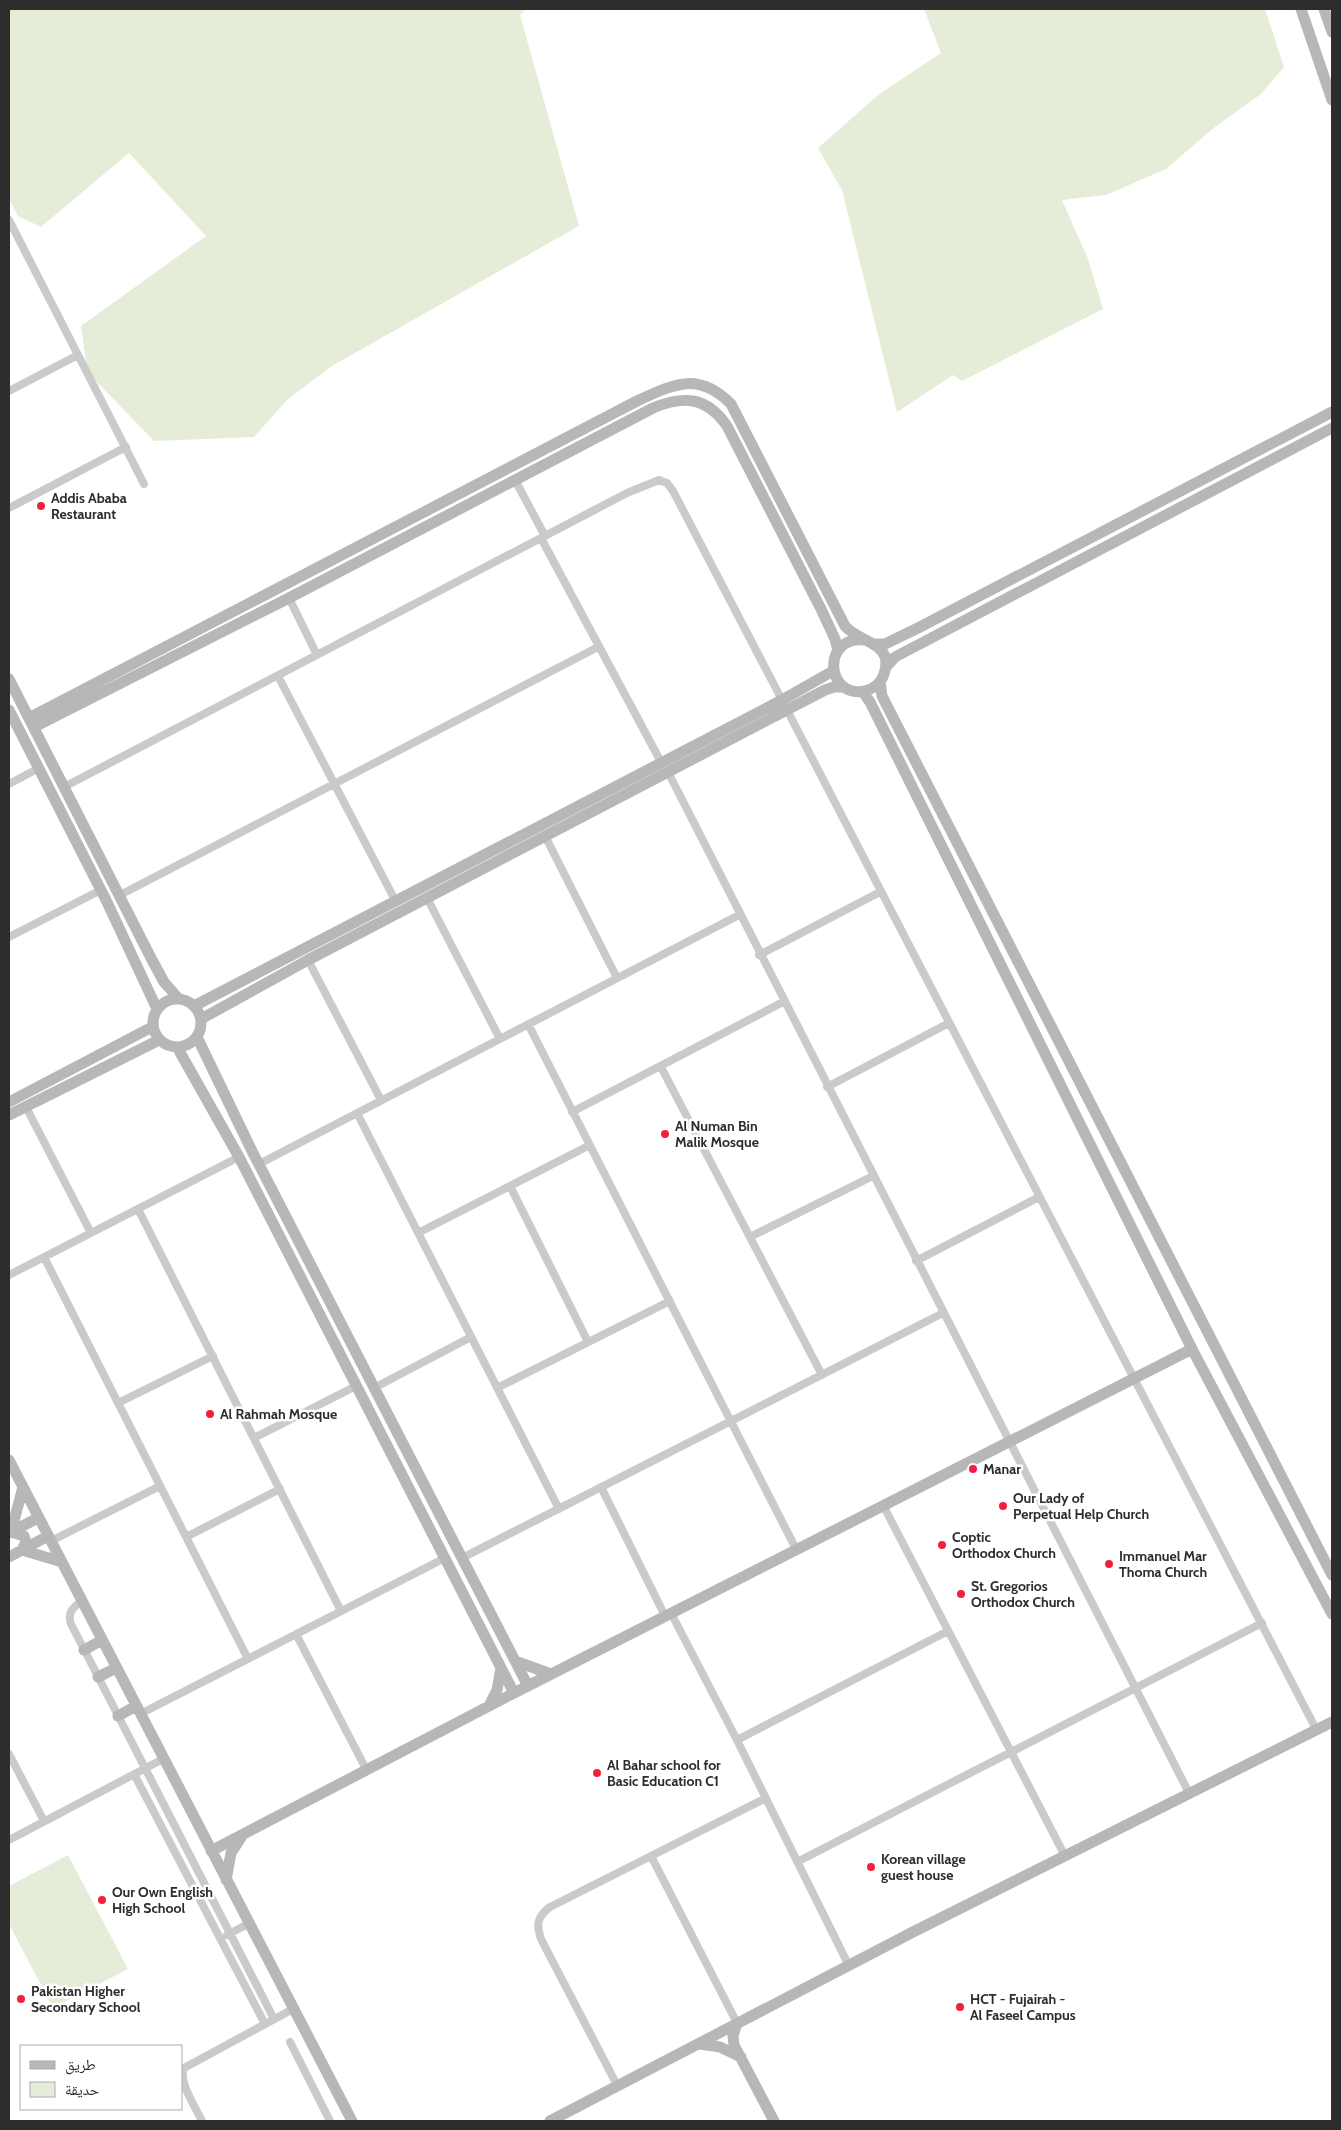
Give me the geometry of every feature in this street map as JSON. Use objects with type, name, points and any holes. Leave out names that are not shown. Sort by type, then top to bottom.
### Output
[{"type":"street","points":[[1301,9],[1332,100]]},
{"type":"street","points":[[1324,9],[1332,32]]},
{"type":"street","points":[[9,220],[144,484]]},
{"type":"street","points":[[9,390],[78,355]]},
{"type":"street","points":[[31,723],[637,400],[678,383],[693,383],[707,386],[731,404],[845,626],[850,632],[869,642],[882,653],[886,667]]},
{"type":"street","points":[[89,692],[288,598],[667,402],[682,400],[696,401],[709,406],[719,414],[727,426],[835,639],[838,651]]},
{"type":"street","points":[[1332,412],[885,644],[852,640],[838,651],[834,658],[833,671],[844,687],[856,692],[863,692],[876,686],[880,682],[886,667],[895,657],[1332,428]]},
{"type":"street","points":[[9,508],[126,447]]},
{"type":"street","points":[[515,480],[598,647],[664,767],[1009,1440],[1133,1687],[1189,1793]]},
{"type":"street","points":[[64,787],[648,484],[659,480],[667,483],[673,490],[785,705],[1132,1378],[1316,1729]]},
{"type":"street","points":[[288,598],[317,655]]},
{"type":"street","points":[[120,895],[598,647]]},
{"type":"street","points":[[785,705],[833,671]]},
{"type":"street","points":[[278,676],[395,900]]},
{"type":"street","points":[[9,679],[164,982],[178,998],[190,1002],[201,1019],[197,1037],[188,1044],[177,1047],[167,1045],[159,1040],[152,1027],[157,1009],[166,1001],[178,998]]},
{"type":"street","points":[[880,682],[882,696],[1332,1576]]},
{"type":"street","points":[[194,1006],[395,900],[785,705],[827,689],[844,687]]},
{"type":"street","points":[[863,692],[870,702],[1192,1348],[1332,1614]]},
{"type":"street","points":[[9,710],[101,890],[157,1009]]},
{"type":"street","points":[[201,1019],[308,960],[545,836],[664,767]]},
{"type":"street","points":[[9,784],[38,768]]},
{"type":"street","points":[[545,836],[617,978]]},
{"type":"street","points":[[9,937],[101,890]]},
{"type":"street","points":[[759,955],[880,892]]},
{"type":"street","points":[[427,898],[500,1039]]},
{"type":"street","points":[[259,1164],[739,915]]},
{"type":"street","points":[[308,960],[381,1100]]},
{"type":"street","points":[[572,1112],[783,1002]]},
{"type":"street","points":[[827,1087],[948,1023]]},
{"type":"street","points":[[528,1024],[796,1549]]},
{"type":"street","points":[[9,1102],[152,1027]]},
{"type":"street","points":[[197,1037],[215,1078],[528,1686]]},
{"type":"street","points":[[9,1116],[159,1040]]},
{"type":"street","points":[[177,1047],[239,1157],[514,1693]]},
{"type":"street","points":[[661,1067],[822,1375]]},
{"type":"street","points":[[26,1106],[91,1233]]},
{"type":"street","points":[[357,1113],[559,1509]]},
{"type":"street","points":[[1088,1140],[1099,1152],[1118,1188],[1127,1187],[1130,1178]]},
{"type":"street","points":[[418,1233],[590,1146]]},
{"type":"street","points":[[9,1275],[239,1157]]},
{"type":"street","points":[[750,1238],[873,1176]]},
{"type":"street","points":[[510,1186],[588,1342]]},
{"type":"street","points":[[916,1261],[1039,1197]]},
{"type":"street","points":[[138,1209],[342,1611]]},
{"type":"street","points":[[1132,1227],[1137,1221],[1144,1223],[1157,1249],[1174,1266]]},
{"type":"street","points":[[44,1257],[248,1659]]},
{"type":"street","points":[[497,1388],[670,1301]]},
{"type":"street","points":[[462,1558],[943,1313]]},
{"type":"street","points":[[374,1388],[471,1337]]},
{"type":"street","points":[[211,1851],[882,1504],[1192,1348]]},
{"type":"street","points":[[118,1404],[213,1356]]},
{"type":"street","points":[[254,1438],[356,1386]]},
{"type":"street","points":[[9,1460],[248,1924],[352,2121]]},
{"type":"street","points":[[9,1557],[160,1486]]},
{"type":"street","points":[[10,1533],[23,1487]]},
{"type":"street","points":[[601,1487],[668,1615],[737,1740],[849,1966]]},
{"type":"street","points":[[186,1537],[280,1489]]},
{"type":"street","points":[[882,1504],[1065,1856]]},
{"type":"street","points":[[10,1533],[38,1518]]},
{"type":"street","points":[[10,1533],[24,1536],[26,1542],[22,1550]]},
{"type":"street","points":[[22,1550],[62,1562]]},
{"type":"street","points":[[118,1716],[138,1710],[248,1659],[445,1558]]},
{"type":"street","points":[[82,1601],[71,1610],[69,1620],[274,2019]]},
{"type":"street","points":[[797,1862],[1133,1687],[1262,1623]]},
{"type":"street","points":[[737,1740],[948,1631]]},
{"type":"street","points":[[296,1634],[367,1771]]},
{"type":"street","points":[[84,1650],[102,1640]]},
{"type":"street","points":[[515,1661],[551,1674]]},
{"type":"street","points":[[98,1677],[116,1668]]},
{"type":"street","points":[[489,1706],[497,1690],[501,1668]]},
{"type":"street","points":[[550,2121],[849,1966],[1331,1721]]},
{"type":"street","points":[[9,1754],[44,1821]]},
{"type":"street","points":[[9,1840],[163,1759]]},
{"type":"street","points":[[134,1774],[265,2024]]},
{"type":"street","points":[[618,2087],[541,1939],[538,1924],[541,1914],[550,1907],[766,1798]]},
{"type":"street","points":[[196,1823],[206,1835],[220,1839],[243,1834]]},
{"type":"street","points":[[226,1880],[231,1853],[243,1834]]},
{"type":"street","points":[[651,1856],[737,2025],[733,2040],[774,2121]]},
{"type":"street","points":[[221,1938],[248,1924]]},
{"type":"street","points":[[202,2121],[183,2082],[182,2074],[184,2068],[293,2010]]},
{"type":"street","points":[[290,2042],[330,2121]]},
{"type":"street","points":[[699,2044],[720,2047],[741,2057]]},
{"type":"green space","points":[[9,9],[526,9],[520,15],[579,226],[332,366],[288,399],[254,437],[154,441],[88,375],[81,326],[206,236],[129,153],[41,227],[18,216],[9,199]]},
{"type":"green space","points":[[924,9],[1265,9],[1284,67],[1261,94],[1215,127],[1166,169],[1106,195],[1062,200],[1088,259],[1103,309],[962,381],[953,375],[897,412],[842,190],[818,148],[878,95],[941,53]]},
{"type":"green space","points":[[68,1855],[128,1969],[53,2008],[9,1924],[9,1886]]},
{"type":"place","name":"Addis Ababa Restaurant","points":[[41,506]]},
{"type":"place","name":"Al Numan Bin Malik Mosque","points":[[665,1134]]},
{"type":"place","name":"Al Rahmah Mosque","points":[[210,1414]]},
{"type":"place","name":"Manar","points":[[973,1469]]},
{"type":"place","name":"Our Lady of Perpetual Help Church","points":[[1003,1506]]},
{"type":"place","name":"Coptic Orthodox Church","points":[[942,1545]]},
{"type":"place","name":"Immanuel Mar Thoma Church","points":[[1109,1564]]},
{"type":"place","name":"St. Gregorios Orthodox Church","points":[[961,1594]]},
{"type":"place","name":"Al Bahar school for Basic Education C1","points":[[597,1773]]},
{"type":"place","name":"Korean village guest house","points":[[871,1867]]},
{"type":"place","name":"Our Own English High School","points":[[102,1900]]},
{"type":"place","name":"Pakistan Higher Secondary School","points":[[21,1999]]},
{"type":"place","name":"HCT - Fujairah - Al Faseel Campus","points":[[960,2007]]}]
